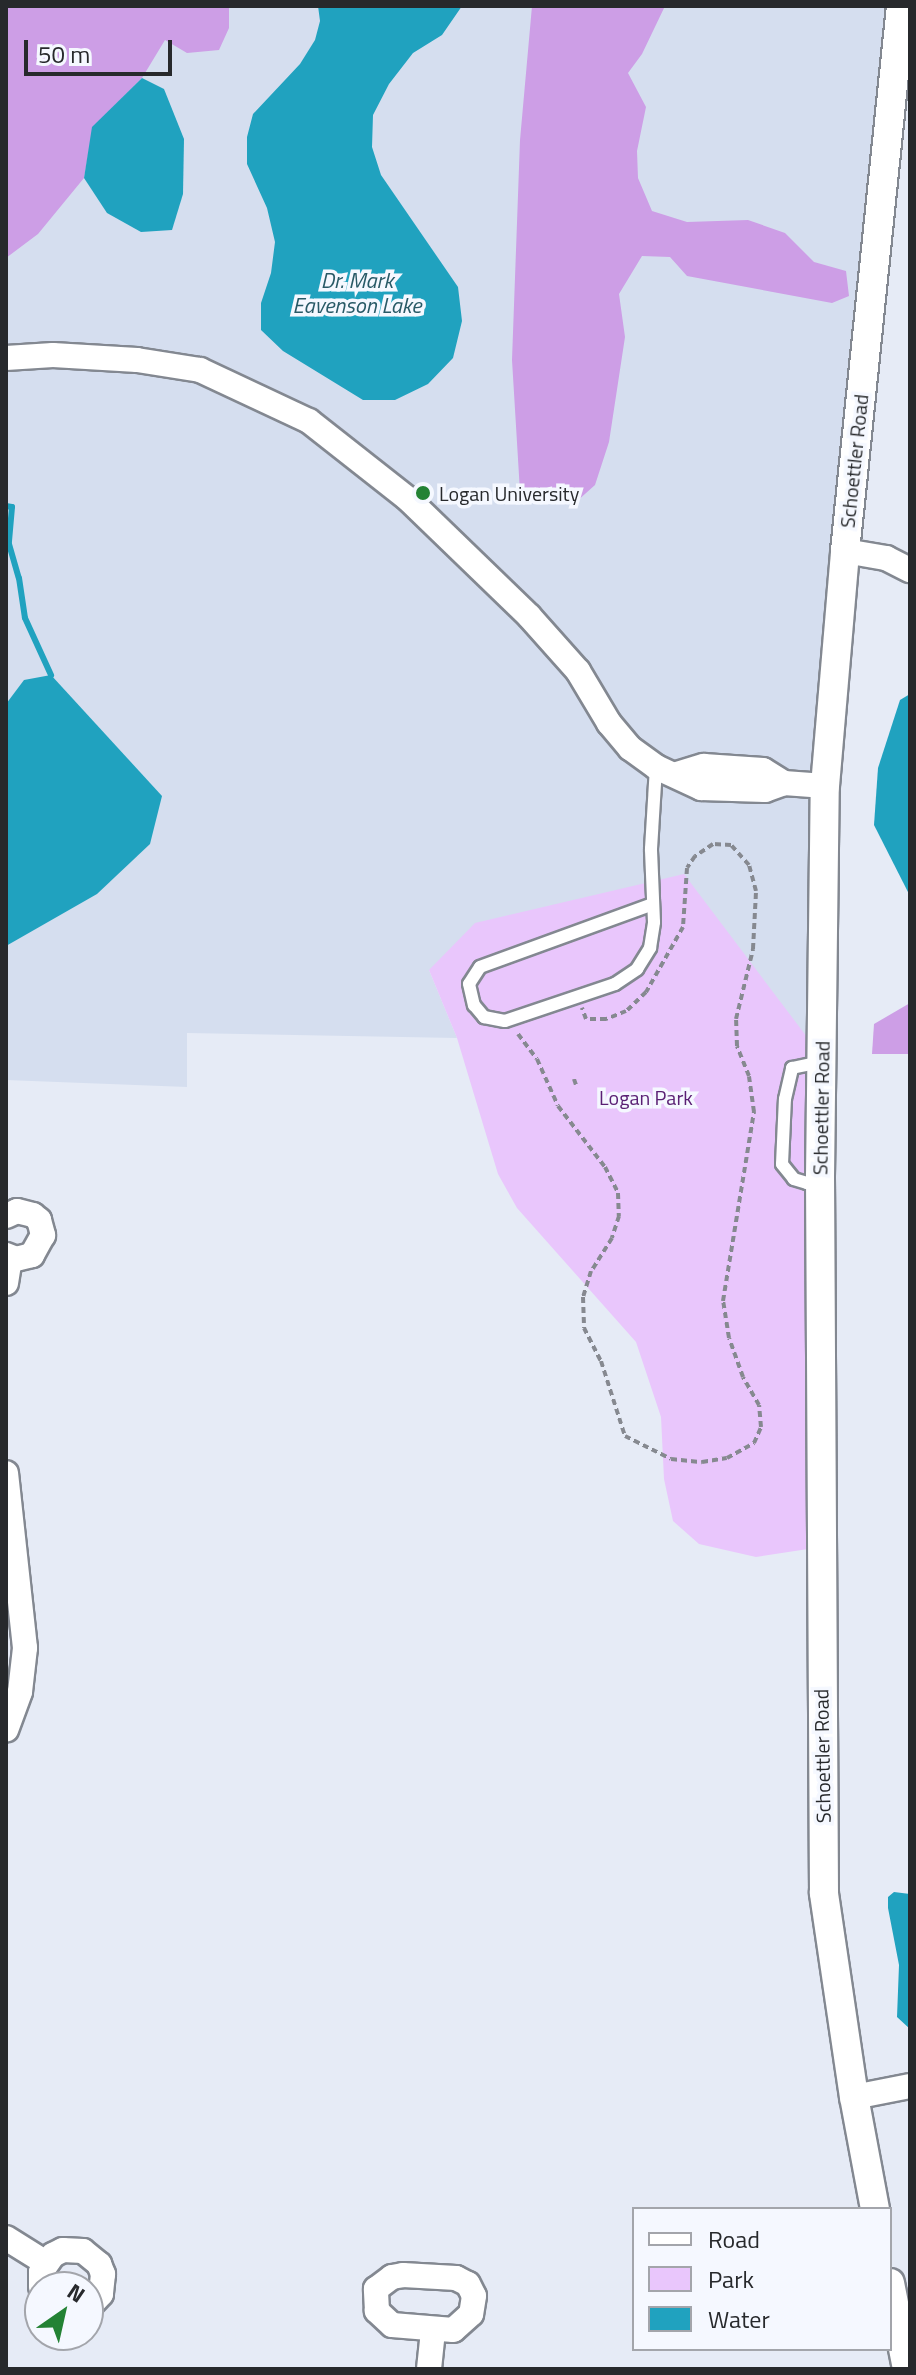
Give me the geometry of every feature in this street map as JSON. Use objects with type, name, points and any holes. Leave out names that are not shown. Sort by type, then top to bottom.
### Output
[{"type":"street","name":"Schoettler Road","points":[[875,2207],[854,2097],[824,1893],[821,1062],[825,786],[845,551],[903,24]]},
{"type":"street","points":[[6,358],[53,355],[137,360],[200,370],[309,421],[408,499],[529,616],[578,671],[609,723],[630,748],[667,770],[704,766],[763,770],[784,783],[825,786]]},
{"type":"street","points":[[845,551],[886,558],[910,570]]},
{"type":"street","points":[[6,1216],[17,1211],[33,1215],[39,1220],[43,1235],[32,1255],[8,1257],[6,1283]]},
{"type":"street","points":[[6,1473],[25,1648],[20,1692],[6,1730]]},
{"type":"street","points":[[854,2097],[910,2086]]},
{"type":"street","points":[[6,2238],[46,2263]]},
{"type":"street","points":[[44,2271],[46,2263],[63,2250],[83,2251],[92,2256],[101,2271]]},
{"type":"street","points":[[892,2293],[907,2369]]},
{"type":"street","points":[[429,2369],[433,2331]]},
{"type":"lane","points":[[653,904],[480,967],[471,976],[469,995],[484,1017],[494,1022],[615,984],[637,969],[650,948],[654,922],[653,904],[667,770]]},
{"type":"lane","points":[[820,1176],[807,1183],[794,1179],[782,1164],[785,1099],[792,1068],[821,1062]]},
{"type":"path","points":[[494,1022],[523,1037],[558,1106],[605,1167],[618,1193],[619,1216],[612,1238],[591,1271],[583,1297],[584,1328],[601,1361],[625,1436],[671,1459],[702,1462],[727,1458],[754,1443],[761,1427],[759,1405],[743,1377],[729,1338],[723,1301],[754,1112],[749,1076],[737,1046],[736,1019],[753,949],[756,891],[749,865],[731,845],[713,844],[695,856],[687,868],[683,927],[646,992],[626,1011],[606,1019],[586,1019],[578,997]]},
{"type":"shaded area","name":"Logan University","points":[[6,6],[890,6],[815,735],[813,1045],[429,970],[457,1038],[187,1033],[187,1087],[6,1080]]},
{"type":"shaded area","points":[[6,6],[229,6],[229,28],[219,50],[187,53],[165,40],[142,78],[93,127],[84,178],[38,234],[6,258]]},
{"type":"shaded area","points":[[532,6],[665,6],[642,54],[628,73],[646,107],[637,151],[638,178],[652,211],[687,222],[748,220],[785,233],[814,262],[846,271],[849,296],[832,303],[687,276],[670,257],[642,256],[619,294],[625,337],[609,442],[595,485],[576,502],[548,504],[520,492],[512,360],[520,140]]},
{"type":"shaded area","points":[[910,1003],[910,1054],[872,1054],[874,1024]]},
{"type":"green space","name":"Logan Park","points":[[684,874],[813,1045],[808,1549],[756,1557],[699,1544],[673,1521],[664,1479],[661,1417],[636,1342],[517,1208],[498,1174],[457,1038],[429,970],[475,923]]},
{"type":"water","name":"Dr. Mark Eavenson Lake","points":[[318,6],[462,6],[442,35],[413,53],[389,84],[373,115],[372,147],[381,175],[458,287],[462,321],[453,358],[428,384],[395,400],[363,400],[283,351],[261,330],[261,303],[271,273],[275,242],[267,208],[247,164],[247,137],[253,114],[300,64],[315,40],[320,21]]},
{"type":"water","points":[[142,78],[164,89],[184,139],[183,194],[172,230],[141,232],[107,213],[84,178],[92,127]]},
{"type":"water","points":[[51,675],[162,796],[150,844],[97,894],[6,946],[6,704],[24,680]]},
{"type":"water","points":[[910,694],[910,896],[874,825],[878,768],[900,700]]},
{"type":"water","points":[[894,1892],[910,1894],[910,2029],[897,2017],[899,1965],[888,1908],[888,1897]]},
{"type":"waterway","points":[[6,506],[12,507],[9,544],[19,578],[25,618],[51,675]]},
{"type":"place","name":"Logan University","points":[[423,493]]}]
